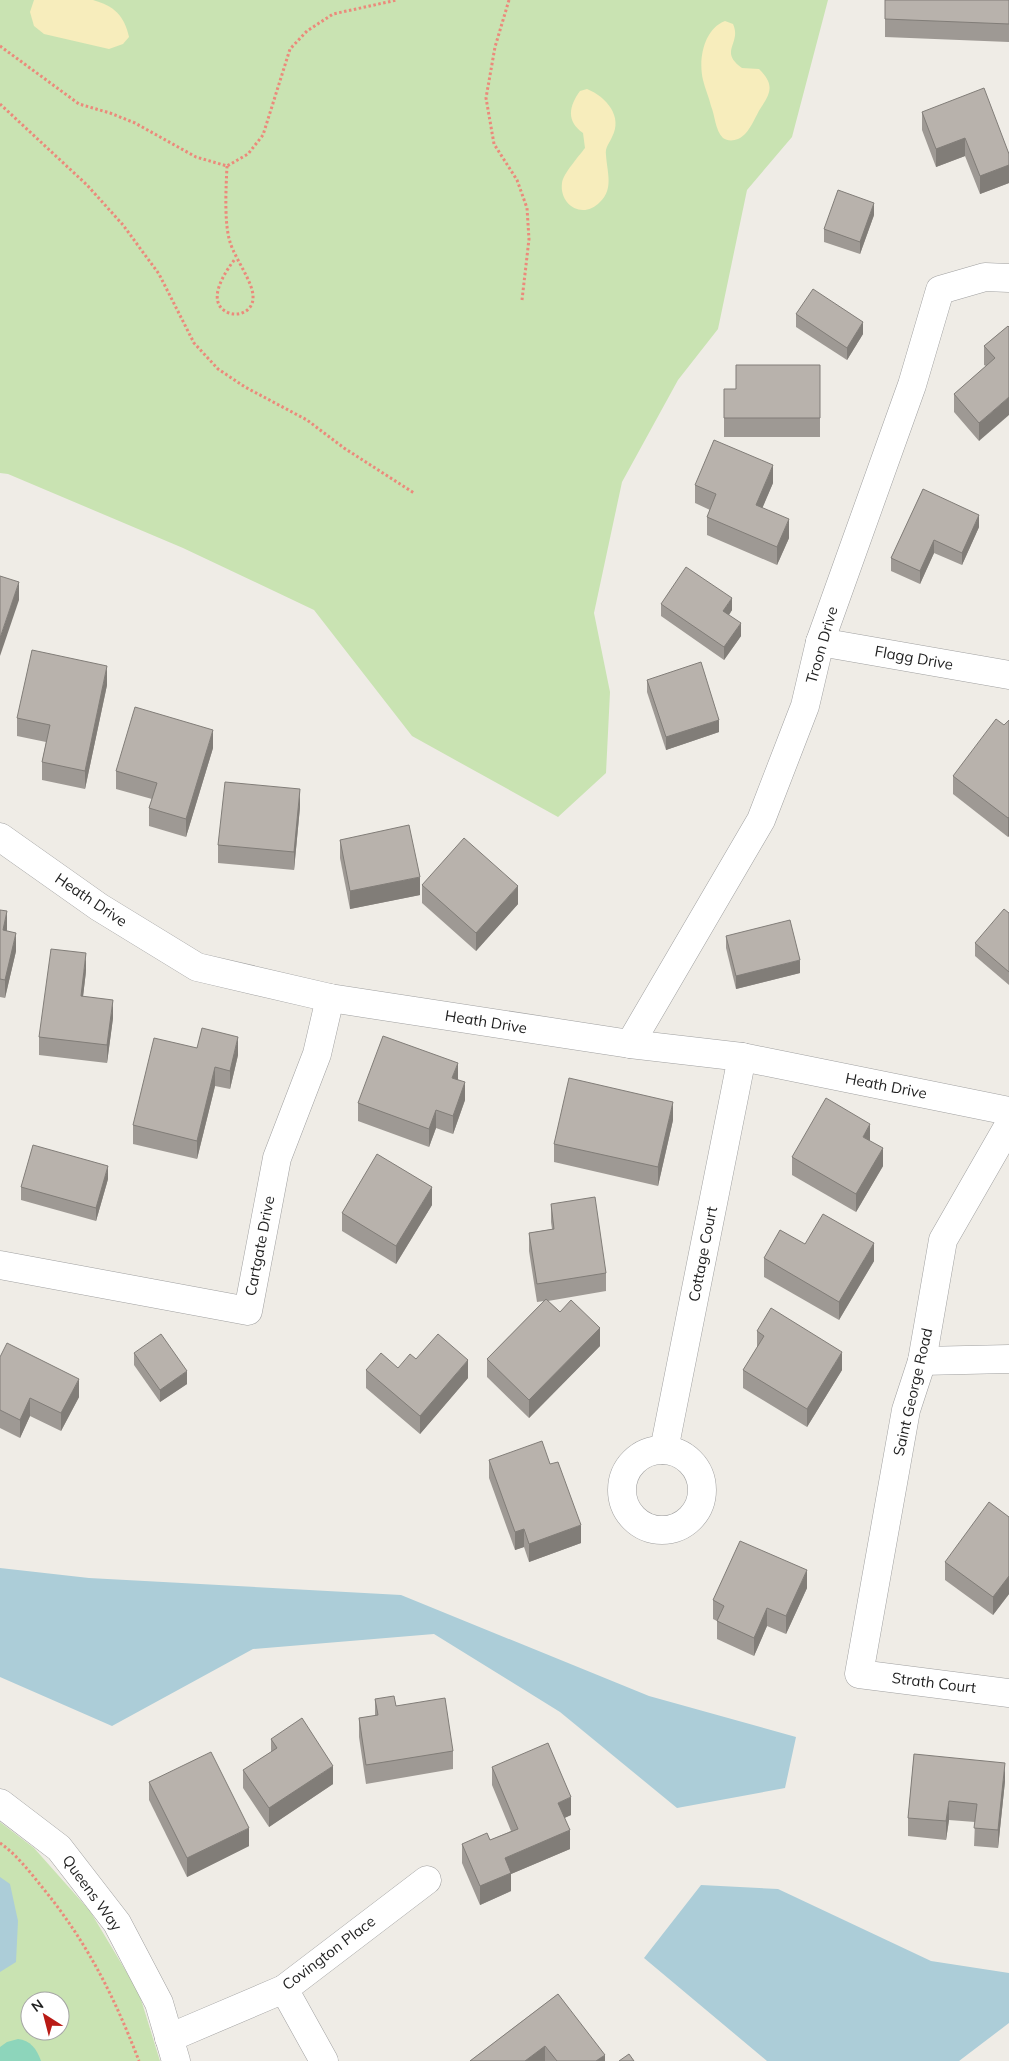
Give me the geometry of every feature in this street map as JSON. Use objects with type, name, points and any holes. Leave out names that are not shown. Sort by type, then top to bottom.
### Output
[{"type":"street","name":"Troon Drive","points":[[630,1044],[761,820],[805,706],[820,642],[912,385],[940,290],[985,277],[1009,278]]},
{"type":"street","name":"Flagg Drive","points":[[820,642],[1009,675]]},
{"type":"street","name":"Heath Drive","points":[[0,837],[99,907],[197,966],[330,998],[630,1044],[742,1057],[1009,1111]]},
{"type":"street","name":"Cartgate Drive","points":[[0,1265],[248,1311],[277,1158],[317,1054],[330,998]]},
{"type":"street","name":"Cottage Court","points":[[664,1450],[742,1057]]},
{"type":"street","name":"Saint George Road","points":[[859,1674],[906,1410],[922,1361],[942,1240],[1009,1125]]},
{"type":"street","points":[[922,1361],[1009,1359]]},
{"type":"street","name":"Strath Court","points":[[859,1674],[1009,1693]]},
{"type":"street","name":"Queens Way","points":[[0,1802],[59,1848],[116,1923],[159,2003],[172,2050]]},
{"type":"street","name":"Covington Place","points":[[172,2050],[284,1989],[427,1880]]},
{"type":"street","points":[[284,1989],[324,2061]]},
{"type":"path","points":[[0,46],[79,104],[126,120],[196,157],[227,166],[248,154],[263,135],[290,49],[307,31],[333,14],[397,0]]},
{"type":"path","points":[[509,0],[495,47],[486,98],[494,144],[517,180],[527,208],[529,239],[522,300]]},
{"type":"path","points":[[0,104],[87,185],[123,225],[159,274],[194,343],[218,369],[246,387],[307,420],[344,448],[414,493]]},
{"type":"path","points":[[227,166],[229,240],[236,259],[250,282],[254,296],[252,306],[243,314],[233,315],[223,311],[218,303],[217,292],[224,273],[236,259]]},
{"type":"path","points":[[0,1843],[15,1854],[66,1916],[100,1970],[139,2061]]},
{"type":"green space","points":[[0,0],[828,0],[792,137],[747,190],[718,329],[678,380],[622,482],[594,613],[610,692],[606,773],[558,817],[412,736],[314,610],[183,548],[8,474],[0,473]]},
{"type":"green space","points":[[0,1822],[34,1848],[90,1911],[139,1993],[160,2061],[0,2061]]},
{"type":"green space","points":[[18,2039],[26,2041],[32,2046],[41,2061],[0,2061],[0,2047],[7,2042]]},
{"type":"sand","points":[[34,0],[93,0],[100,2],[117,12],[127,29],[129,37],[123,44],[109,49],[44,34],[34,26],[30,12]]},
{"type":"sand","points":[[725,21],[733,24],[735,31],[731,52],[735,62],[742,68],[759,69],[770,86],[768,95],[749,129],[742,137],[732,140],[726,140],[718,131],[704,83],[701,63],[707,38],[718,25]]},
{"type":"sand","points":[[587,89],[607,102],[616,122],[615,130],[606,150],[609,180],[607,192],[600,202],[593,207],[580,210],[574,208],[564,198],[562,183],[568,170],[585,148],[583,133],[574,123],[571,113],[573,102],[580,91]]},
{"type":"water","points":[[0,1568],[89,1578],[401,1595],[649,1696],[796,1737],[785,1788],[677,1808],[560,1712],[434,1634],[253,1649],[112,1726],[0,1677]]},
{"type":"water","points":[[0,1877],[10,1884],[18,1921],[16,1962],[0,1972]]},
{"type":"water","points":[[701,1885],[778,1889],[931,1961],[1009,1973],[1009,2023],[959,2061],[767,2061],[644,1958]]},
{"type":"building","points":[[885,0],[1009,0],[1009,24],[885,19]]},
{"type":"building","points":[[984,88],[1009,154],[1009,165],[980,176],[965,138],[936,149],[922,112]]},
{"type":"building","points":[[838,190],[874,203],[860,242],[824,229]]},
{"type":"building","points":[[813,289],[863,322],[847,348],[796,314]]},
{"type":"building","points":[[1008,326],[1009,397],[979,423],[954,394],[995,358],[984,346]]},
{"type":"building","points":[[736,365],[820,365],[820,418],[724,418],[724,389],[736,389]]},
{"type":"building","points":[[714,440],[773,465],[756,505],[789,519],[777,547],[707,517],[716,494],[695,485]]},
{"type":"building","points":[[923,489],[979,515],[962,553],[934,540],[920,571],[891,558]]},
{"type":"building","points":[[686,567],[732,598],[723,611],[741,623],[724,647],[661,604]]},
{"type":"building","points":[[0,576],[19,582],[0,638]]},
{"type":"building","points":[[32,650],[107,666],[85,771],[42,762],[50,725],[17,718]]},
{"type":"building","points":[[701,662],[719,720],[666,737],[647,680]]},
{"type":"building","points":[[135,707],[213,730],[186,819],[149,808],[157,783],[116,771]]},
{"type":"building","points":[[996,719],[1004,725],[1009,720],[1008,818],[953,776]]},
{"type":"building","points":[[225,782],[300,789],[294,852],[218,845]]},
{"type":"building","points":[[409,825],[420,877],[350,891],[340,840]]},
{"type":"building","points":[[464,838],[518,886],[476,933],[422,885]]},
{"type":"building","points":[[1004,909],[1009,913],[1009,972],[975,943]]},
{"type":"building","points":[[0,910],[7,911],[3,930],[16,933],[5,980],[0,979]]},
{"type":"building","points":[[790,920],[800,960],[736,976],[726,936]]},
{"type":"building","points":[[51,949],[86,953],[81,996],[113,1000],[107,1045],[39,1037]]},
{"type":"building","points":[[202,1028],[238,1037],[230,1071],[215,1067],[197,1141],[133,1125],[154,1038],[197,1048]]},
{"type":"building","points":[[383,1036],[458,1063],[452,1078],[465,1082],[453,1116],[436,1110],[429,1129],[358,1103]]},
{"type":"building","points":[[569,1078],[673,1102],[658,1167],[554,1144]]},
{"type":"building","points":[[826,1098],[870,1124],[863,1137],[883,1148],[856,1194],[792,1157]]},
{"type":"building","points":[[33,1145],[108,1166],[96,1208],[21,1187]]},
{"type":"building","points":[[377,1154],[432,1187],[396,1246],[342,1213]]},
{"type":"building","points":[[595,1197],[606,1273],[537,1284],[529,1233],[554,1229],[551,1204]]},
{"type":"building","points":[[823,1214],[874,1243],[839,1302],[764,1258],[780,1230],[805,1244]]},
{"type":"building","points":[[546,1299],[560,1312],[571,1300],[600,1328],[529,1400],[487,1359]]},
{"type":"building","points":[[771,1308],[842,1352],[807,1409],[743,1370],[764,1336],[757,1331]]},
{"type":"building","points":[[161,1334],[187,1371],[160,1390],[134,1353]]},
{"type":"building","points":[[438,1334],[468,1360],[420,1416],[366,1370],[381,1353],[398,1368],[410,1354],[416,1359]]},
{"type":"building","points":[[7,1343],[79,1379],[61,1413],[30,1398],[20,1420],[0,1410],[0,1357]]},
{"type":"building","points":[[542,1441],[550,1464],[558,1462],[581,1525],[529,1544],[524,1529],[515,1532],[489,1460]]},
{"type":"building","points":[[989,1502],[1009,1517],[1009,1576],[993,1597],[945,1562]]},
{"type":"building","points":[[740,1541],[807,1570],[786,1616],[767,1608],[754,1638],[717,1621],[724,1606],[713,1600]]},
{"type":"building","points":[[394,1696],[396,1706],[445,1698],[453,1751],[366,1765],[359,1718],[378,1715],[375,1699]]},
{"type":"building","points":[[302,1718],[333,1766],[269,1808],[243,1770],[277,1748],[271,1739]]},
{"type":"building","points":[[548,1743],[571,1797],[558,1803],[570,1830],[505,1858],[511,1873],[480,1886],[462,1844],[487,1833],[490,1840],[518,1829],[492,1767]]},
{"type":"building","points":[[211,1752],[249,1828],[187,1858],[149,1782]]},
{"type":"building","points":[[914,1754],[1005,1763],[998,1830],[974,1828],[977,1804],[949,1801],[946,1821],[908,1818]]},
{"type":"building","points":[[558,1994],[605,2055],[596,2061],[557,2061],[545,2046],[525,2061],[470,2061]]},
{"type":"building","points":[[629,2054],[634,2061],[619,2061]]}]
